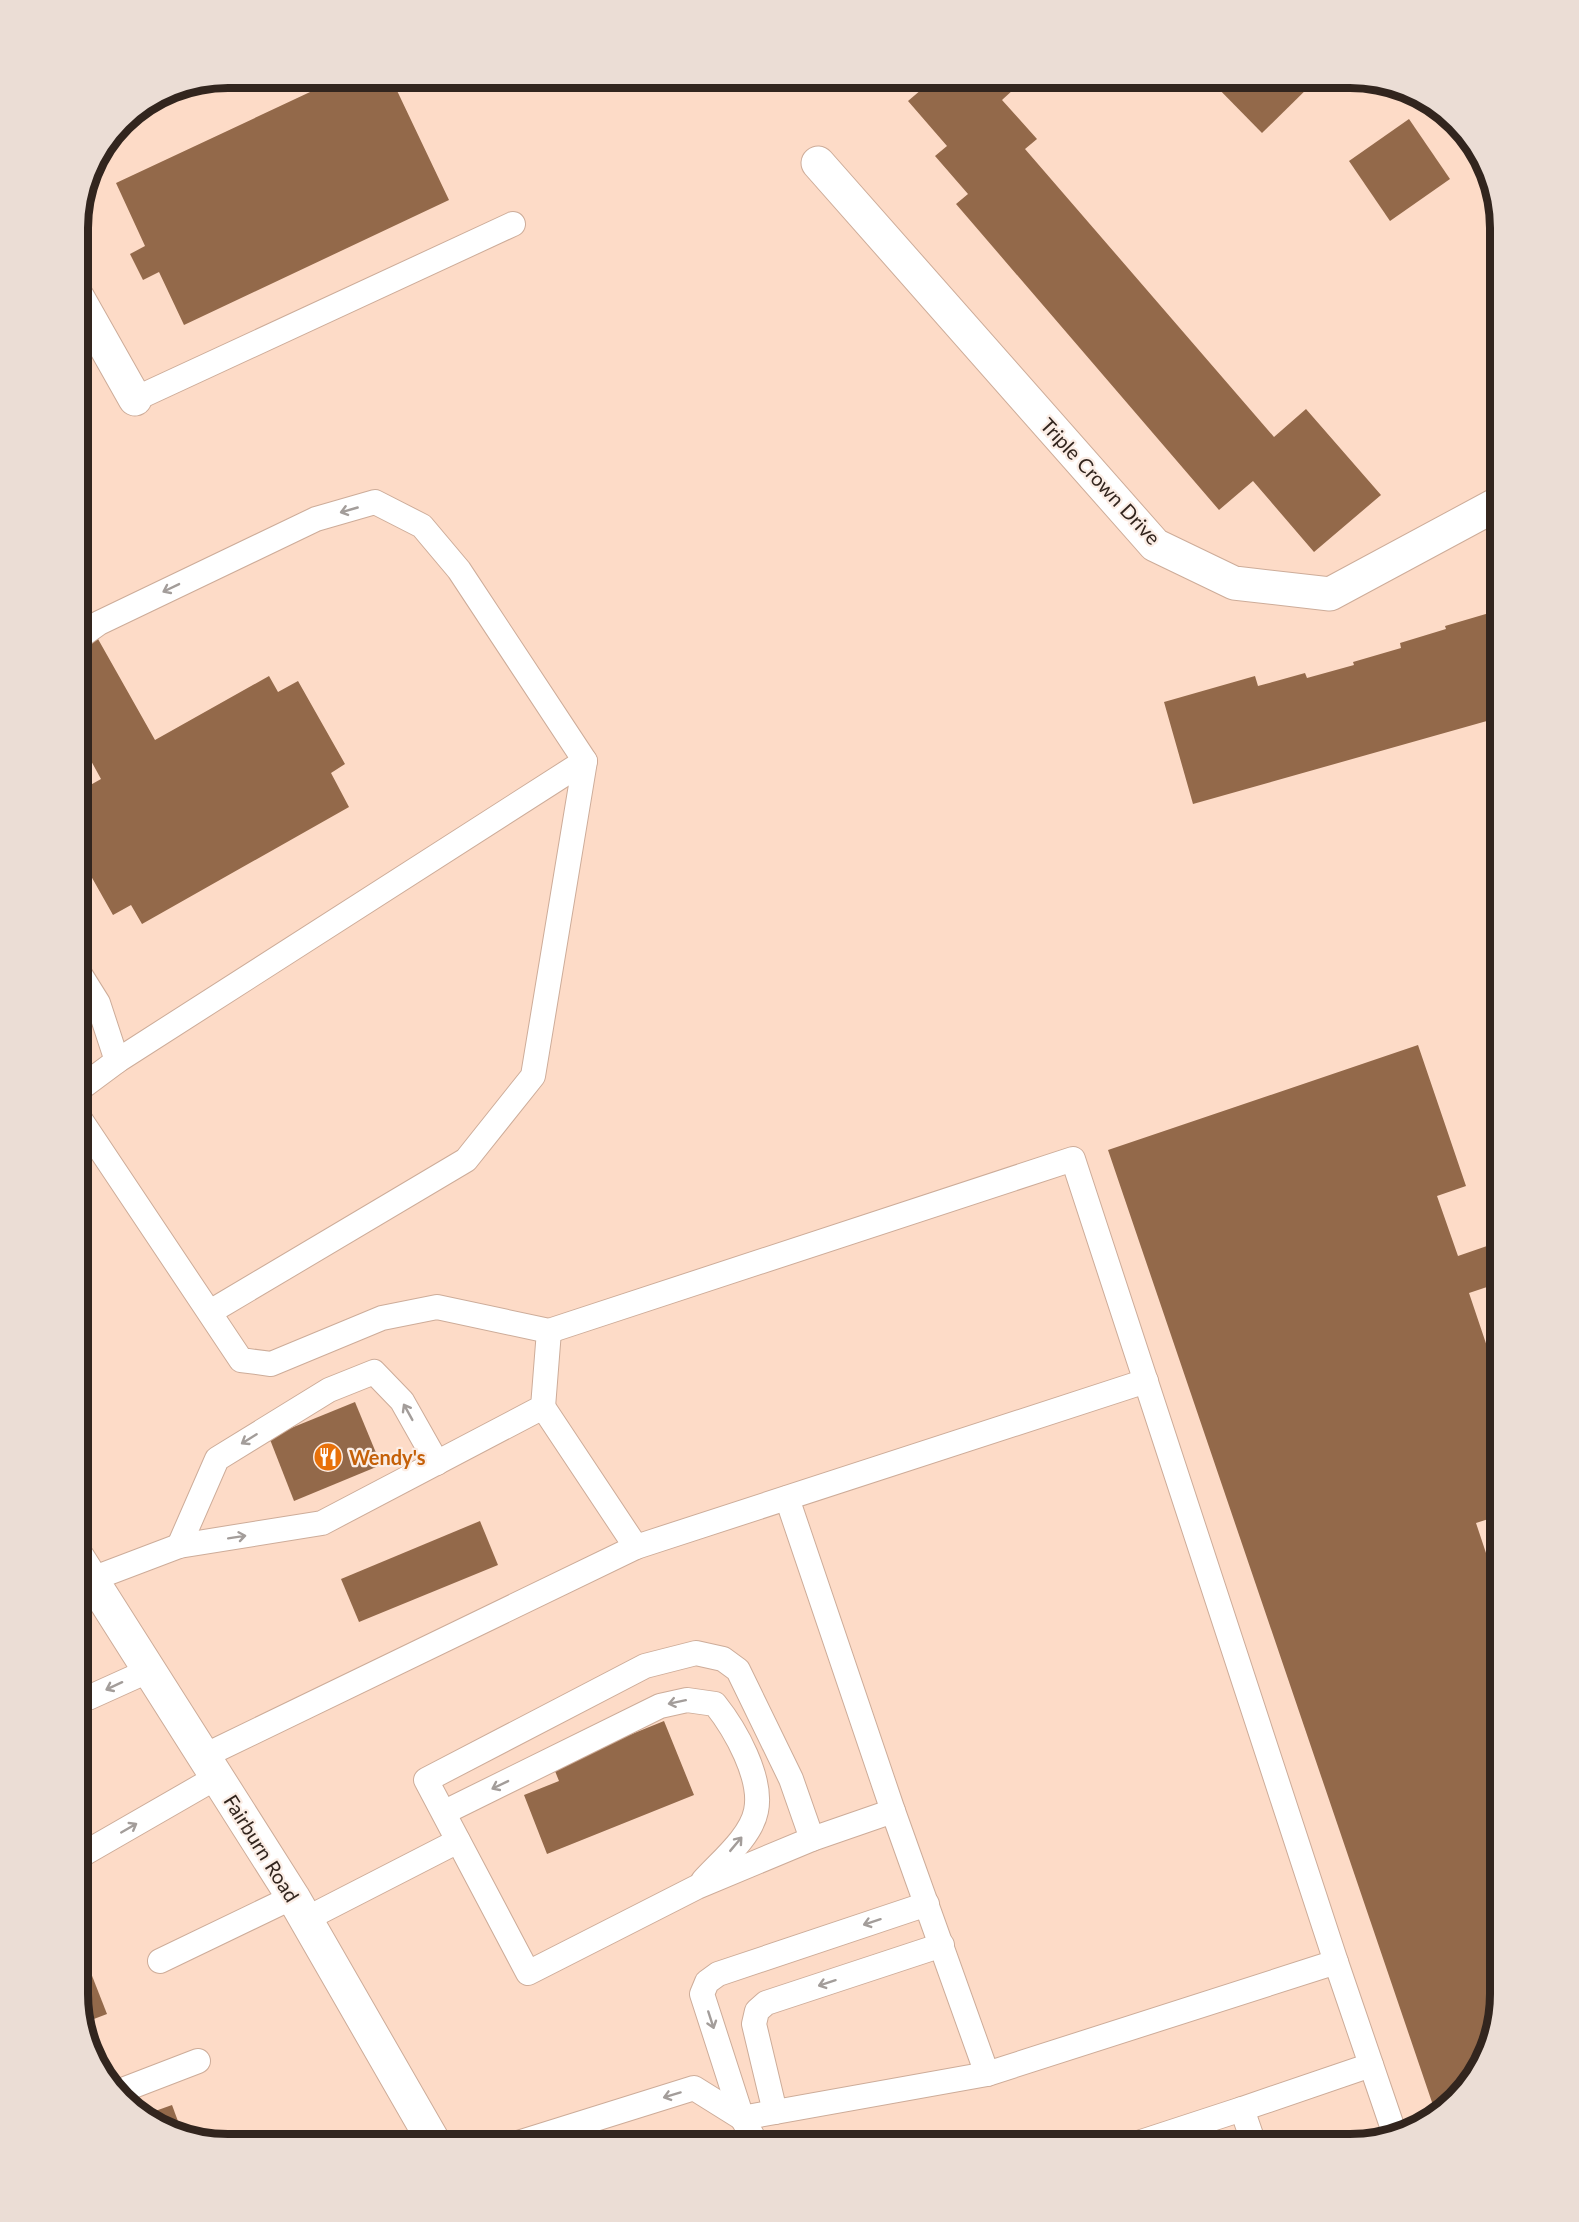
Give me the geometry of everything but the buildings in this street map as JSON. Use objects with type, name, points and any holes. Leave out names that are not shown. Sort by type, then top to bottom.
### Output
[{"type":"street","name":"Triple Crown Drive","points":[[818,163],[1155,545],[1234,583],[1330,594],[1490,508]]},
{"type":"street","points":[[89,317],[135,399]]},
{"type":"street","name":"Fairburn Road","points":[[89,1583],[150,1670],[299,1908],[429,2133]]},
{"type":"lane","points":[[135,399],[513,224]]},
{"type":"lane","points":[[89,630],[99,622],[316,519],[375,502],[422,526],[459,570],[585,761],[533,1076],[466,1160],[210,1312]]},
{"type":"lane","points":[[89,1082],[117,1061],[585,761]]},
{"type":"lane","points":[[89,989],[98,1003],[117,1061]]},
{"type":"lane","points":[[89,1132],[241,1360],[271,1364],[382,1318],[438,1307],[549,1331],[1073,1159],[1392,2127]]},
{"type":"lane","points":[[549,1331],[543,1407],[636,1547]]},
{"type":"lane","points":[[179,1546],[217,1459],[328,1390],[374,1372],[402,1401],[437,1463]]},
{"type":"lane","points":[[89,1850],[211,1767],[636,1547],[1146,1381]]},
{"type":"lane","points":[[89,1572],[179,1546],[322,1523],[543,1407]]},
{"type":"lane","points":[[787,1498],[893,1811],[987,2074]]},
{"type":"lane","points":[[812,1839],[791,1779],[738,1670],[723,1659],[696,1653],[645,1666],[426,1780],[445,1812],[528,1973],[697,1887],[812,1839],[893,1811]]},
{"type":"lane","points":[[89,1698],[150,1670]]},
{"type":"lane","points":[[445,1812],[660,1706],[687,1700],[715,1704],[733,1726],[744,1754],[754,1781],[756,1811],[738,1842],[697,1887]]},
{"type":"lane","points":[[160,1961],[299,1908],[458,1841]]},
{"type":"lane","points":[[751,2133],[742,2118],[702,1994],[707,1982],[718,1974],[927,1904]]},
{"type":"lane","points":[[775,2112],[754,2024],[757,2011],[766,2003],[942,1945]]},
{"type":"lane","points":[[549,2133],[694,2088],[742,2118],[987,2074],[1336,1962]]},
{"type":"lane","points":[[126,2088],[198,2061]]},
{"type":"lane","points":[[1166,2134],[1371,2065]]},
{"type":"lane","points":[[1242,2109],[1251,2134]]},
{"type":"lane","points":[[739,2133],[742,2118]]},
{"type":"place","name":"Wendy's","points":[[328,1457]]}]
